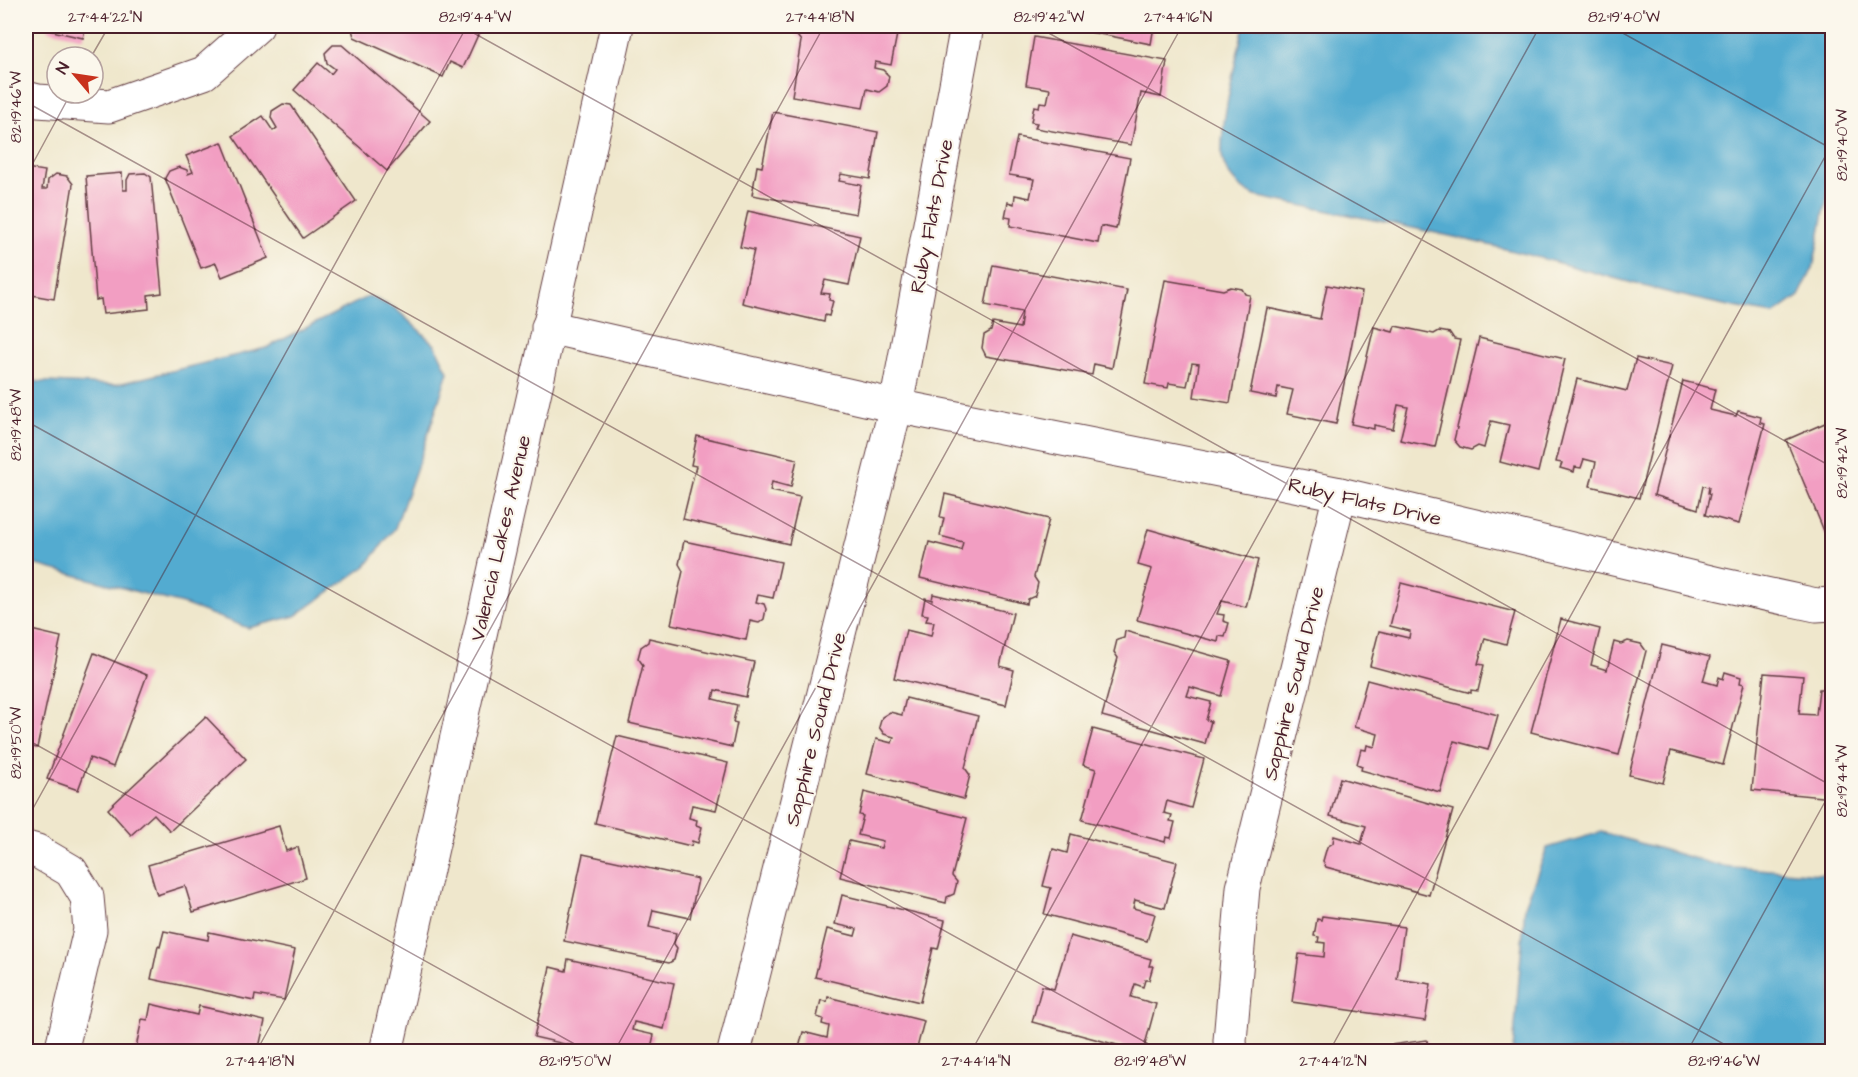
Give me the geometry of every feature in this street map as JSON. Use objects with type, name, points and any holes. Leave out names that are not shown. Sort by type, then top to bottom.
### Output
[{"type":"street","points":[[26,98],[38,101],[109,106],[204,73],[256,26]]},
{"type":"street","name":"Valencia Lakes Avenue","points":[[386,1052],[617,26]]},
{"type":"street","name":"Ruby Flats Drive","points":[[896,406],[967,26]]},
{"type":"street","name":"Ruby Flats Drive","points":[[548,327],[896,406],[1340,494],[1816,605],[1833,604]]},
{"type":"street","name":"Sapphire Sound Drive","points":[[734,1052],[896,406]]},
{"type":"street","name":"Sapphire Sound Drive","points":[[1231,1052],[1230,1041],[1243,888],[1340,494]]},
{"type":"street","points":[[26,849],[37,851],[71,871],[87,897],[90,930],[61,1052]]},
{"type":"water","points":[[1244,26],[1832,26],[1832,173],[1813,268],[1799,296],[1774,314],[1708,302],[1449,236],[1255,196],[1232,179],[1226,170],[1222,153],[1228,96]]},
{"type":"water","points":[[369,296],[396,309],[435,345],[448,372],[395,528],[366,566],[295,616],[248,628],[186,605],[26,562],[26,381],[114,385],[266,348]]},
{"type":"water","points":[[1601,832],[1721,866],[1832,875],[1832,1051],[1513,1051],[1525,906],[1547,848]]},
{"type":"building","points":[[49,26],[86,26],[83,38],[48,30]]},
{"type":"building","points":[[353,26],[482,26],[463,68],[450,62],[443,77],[354,37]]},
{"type":"building","points":[[797,26],[880,26],[898,29],[891,65],[875,62],[874,68],[883,70],[889,76],[887,86],[879,92],[867,89],[863,108],[792,96],[801,41],[795,33]]},
{"type":"building","points":[[1059,26],[1154,26],[1151,44]]},
{"type":"building","points":[[1034,37],[1167,61],[1161,97],[1141,93],[1131,145],[1035,128],[1037,123],[1031,122],[1034,106],[1039,107],[1040,102],[1047,103],[1050,89],[1026,85]]},
{"type":"building","points":[[333,45],[342,45],[430,121],[387,171],[294,90],[318,63],[331,74],[335,69],[327,63],[325,53]]},
{"type":"building","points":[[283,104],[291,105],[356,201],[303,238],[233,136],[263,116],[273,131],[277,128],[271,118],[272,111]]},
{"type":"building","points":[[773,112],[878,132],[870,179],[841,174],[839,181],[861,185],[856,214],[752,195],[757,166],[762,167]]},
{"type":"building","points":[[1017,137],[1130,158],[1116,229],[1101,226],[1098,243],[1010,226],[1011,218],[1005,217],[1008,202],[1014,204],[1015,195],[1030,198],[1034,179],[1009,175]]},
{"type":"building","points":[[222,142],[268,258],[222,277],[216,263],[201,268],[165,178],[169,171],[179,167],[187,170],[188,174],[193,172],[186,156]]},
{"type":"building","points":[[26,168],[45,171],[42,189],[47,189],[48,180],[56,174],[67,176],[73,184],[54,299],[26,294]]},
{"type":"building","points":[[122,173],[123,190],[127,190],[127,180],[130,174],[145,173],[151,177],[162,293],[148,295],[149,309],[103,314],[101,299],[96,300],[86,176]]},
{"type":"building","points":[[748,211],[860,236],[849,285],[825,280],[821,293],[830,294],[829,300],[833,301],[829,316],[825,315],[824,322],[742,303],[754,250],[740,247]]},
{"type":"building","points":[[993,265],[1127,290],[1112,368],[1094,364],[1092,375],[986,356],[982,348],[984,335],[991,331],[993,323],[1020,328],[1022,312],[985,305]]},
{"type":"building","points":[[1165,280],[1223,290],[1231,287],[1242,289],[1245,294],[1250,295],[1230,403],[1194,397],[1199,364],[1192,363],[1187,386],[1169,383],[1168,388],[1145,384]]},
{"type":"building","points":[[1327,285],[1362,292],[1336,424],[1287,414],[1293,390],[1278,387],[1276,398],[1250,393],[1267,308],[1320,319]]},
{"type":"building","points":[[1395,326],[1434,334],[1439,331],[1450,333],[1454,339],[1460,340],[1435,447],[1400,440],[1408,407],[1398,405],[1393,429],[1374,425],[1374,429],[1351,424],[1374,327],[1393,332]]},
{"type":"building","points":[[1479,338],[1565,359],[1538,472],[1500,462],[1509,425],[1491,421],[1484,448],[1478,446],[1471,450],[1460,447],[1454,440]]},
{"type":"building","points":[[1636,358],[1672,366],[1639,498],[1590,486],[1596,462],[1584,459],[1581,468],[1575,467],[1574,472],[1560,468],[1562,463],[1556,462],[1577,379],[1627,391]]},
{"type":"building","points":[[1683,381],[1715,389],[1710,410],[1736,416],[1738,411],[1761,417],[1760,423],[1765,424],[1739,524],[1705,515],[1710,494],[1708,493],[1709,487],[1703,486],[1698,509],[1654,495]]},
{"type":"building","points":[[1832,420],[1832,536],[1827,538],[1786,440]]},
{"type":"building","points":[[697,436],[797,459],[791,487],[772,482],[770,491],[800,497],[789,544],[683,519],[696,466],[691,465]]},
{"type":"building","points":[[945,494],[1049,519],[1034,577],[1038,583],[1035,596],[1028,599],[1027,604],[920,578],[929,542],[961,550],[963,542],[940,536],[944,518],[940,517]]},
{"type":"building","points":[[1148,529],[1258,560],[1246,607],[1222,601],[1217,614],[1224,615],[1223,621],[1229,623],[1225,637],[1219,636],[1218,642],[1137,620],[1152,569],[1138,565]]},
{"type":"building","points":[[684,541],[781,562],[773,598],[758,595],[756,602],[764,604],[766,609],[764,619],[759,623],[750,621],[746,640],[671,624],[683,571],[679,564]]},
{"type":"building","points":[[1401,583],[1515,612],[1506,644],[1485,638],[1478,664],[1484,665],[1478,691],[1471,690],[1471,693],[1370,666],[1379,631],[1409,638],[1410,631],[1390,626]]},
{"type":"building","points":[[933,594],[1013,613],[1000,666],[1014,670],[1006,705],[894,678],[906,630],[931,636],[934,622],[926,621],[928,615],[922,614],[925,598],[932,600]]},
{"type":"building","points":[[1561,619],[1600,629],[1591,665],[1607,670],[1614,642],[1621,644],[1628,641],[1641,644],[1646,651],[1619,755],[1531,732]]},
{"type":"building","points":[[27,629],[61,637],[37,748],[26,746]]},
{"type":"building","points":[[1125,631],[1231,661],[1221,696],[1190,687],[1187,696],[1211,702],[1206,720],[1211,721],[1205,744],[1102,716],[1118,658],[1114,652],[1117,640],[1124,638]]},
{"type":"building","points":[[649,638],[754,662],[746,697],[715,690],[713,699],[737,705],[733,722],[737,723],[732,747],[629,723],[643,665],[638,658],[641,647],[648,642]]},
{"type":"building","points":[[1662,645],[1710,657],[1703,681],[1717,685],[1719,677],[1723,679],[1725,672],[1741,677],[1740,683],[1744,684],[1723,765],[1671,751],[1663,783],[1629,775]]},
{"type":"building","points":[[94,653],[147,675],[113,767],[90,758],[78,790],[47,779]]},
{"type":"building","points":[[1764,673],[1803,676],[1799,714],[1816,715],[1819,689],[1825,689],[1832,682],[1832,798],[1752,790]]},
{"type":"building","points":[[1367,680],[1498,715],[1488,750],[1454,741],[1440,792],[1361,770],[1362,766],[1357,764],[1361,749],[1366,750],[1367,745],[1375,747],[1378,734],[1354,727]]},
{"type":"building","points":[[906,698],[978,716],[965,768],[970,775],[964,799],[867,774],[876,739],[892,743],[894,737],[884,734],[879,727],[882,717],[890,712],[902,715]]},
{"type":"building","points":[[206,717],[246,759],[170,831],[154,814],[131,835],[108,809]]},
{"type":"building","points":[[1093,729],[1204,759],[1191,808],[1167,801],[1164,813],[1172,815],[1170,821],[1175,822],[1171,838],[1166,837],[1165,842],[1082,820],[1096,769],[1083,765]]},
{"type":"building","points":[[617,736],[728,763],[716,810],[692,805],[689,818],[697,820],[696,825],[702,827],[698,843],[692,841],[691,846],[595,823]]},
{"type":"building","points":[[1340,778],[1453,810],[1429,895],[1326,867],[1323,861],[1327,847],[1333,843],[1334,836],[1361,844],[1366,826],[1330,816]]},
{"type":"building","points":[[864,792],[967,818],[952,876],[957,882],[954,894],[947,897],[946,903],[840,877],[849,841],[881,848],[883,841],[858,835],[863,816],[859,815]]},
{"type":"building","points":[[279,826],[286,851],[298,847],[306,878],[193,912],[185,886],[157,895],[148,865]]},
{"type":"building","points":[[1071,834],[1177,862],[1165,908],[1135,900],[1133,908],[1155,914],[1147,941],[1044,914],[1051,888],[1043,886],[1053,849],[1067,853]]},
{"type":"building","points":[[583,854],[698,879],[690,918],[653,910],[649,927],[676,933],[674,944],[677,948],[674,960],[669,963],[564,941]]},
{"type":"building","points":[[842,895],[945,920],[938,949],[933,948],[920,1002],[815,977],[827,929],[855,936],[857,929],[835,924]]},
{"type":"building","points":[[1322,916],[1404,927],[1397,979],[1431,984],[1425,1021],[1292,1002],[1299,954],[1324,957],[1325,943],[1318,942],[1319,937],[1314,936],[1317,919],[1321,920]]},
{"type":"building","points":[[164,931],[208,940],[209,932],[295,950],[284,1000],[255,995],[254,1001],[151,979],[158,946],[160,947]]},
{"type":"building","points":[[1070,936],[1151,959],[1149,966],[1153,966],[1149,980],[1145,980],[1143,987],[1135,984],[1131,997],[1156,1004],[1143,1052],[1032,1022],[1042,986],[1054,989]]},
{"type":"building","points":[[568,959],[674,983],[664,1029],[634,1022],[632,1030],[654,1035],[650,1052],[599,1052],[534,1037],[550,967],[566,971]]},
{"type":"building","points":[[828,997],[924,1021],[916,1052],[798,1052],[803,1032],[827,1038],[829,1026],[822,1024],[823,1019],[817,1017],[821,1000],[827,1002]]},
{"type":"building","points":[[151,1004],[197,1015],[199,1006],[265,1021],[258,1052],[135,1052],[142,1019],[148,1020]]},
{"type":"building","points":[[1427,1040],[1429,1052],[1354,1052],[1354,1050]]}]
